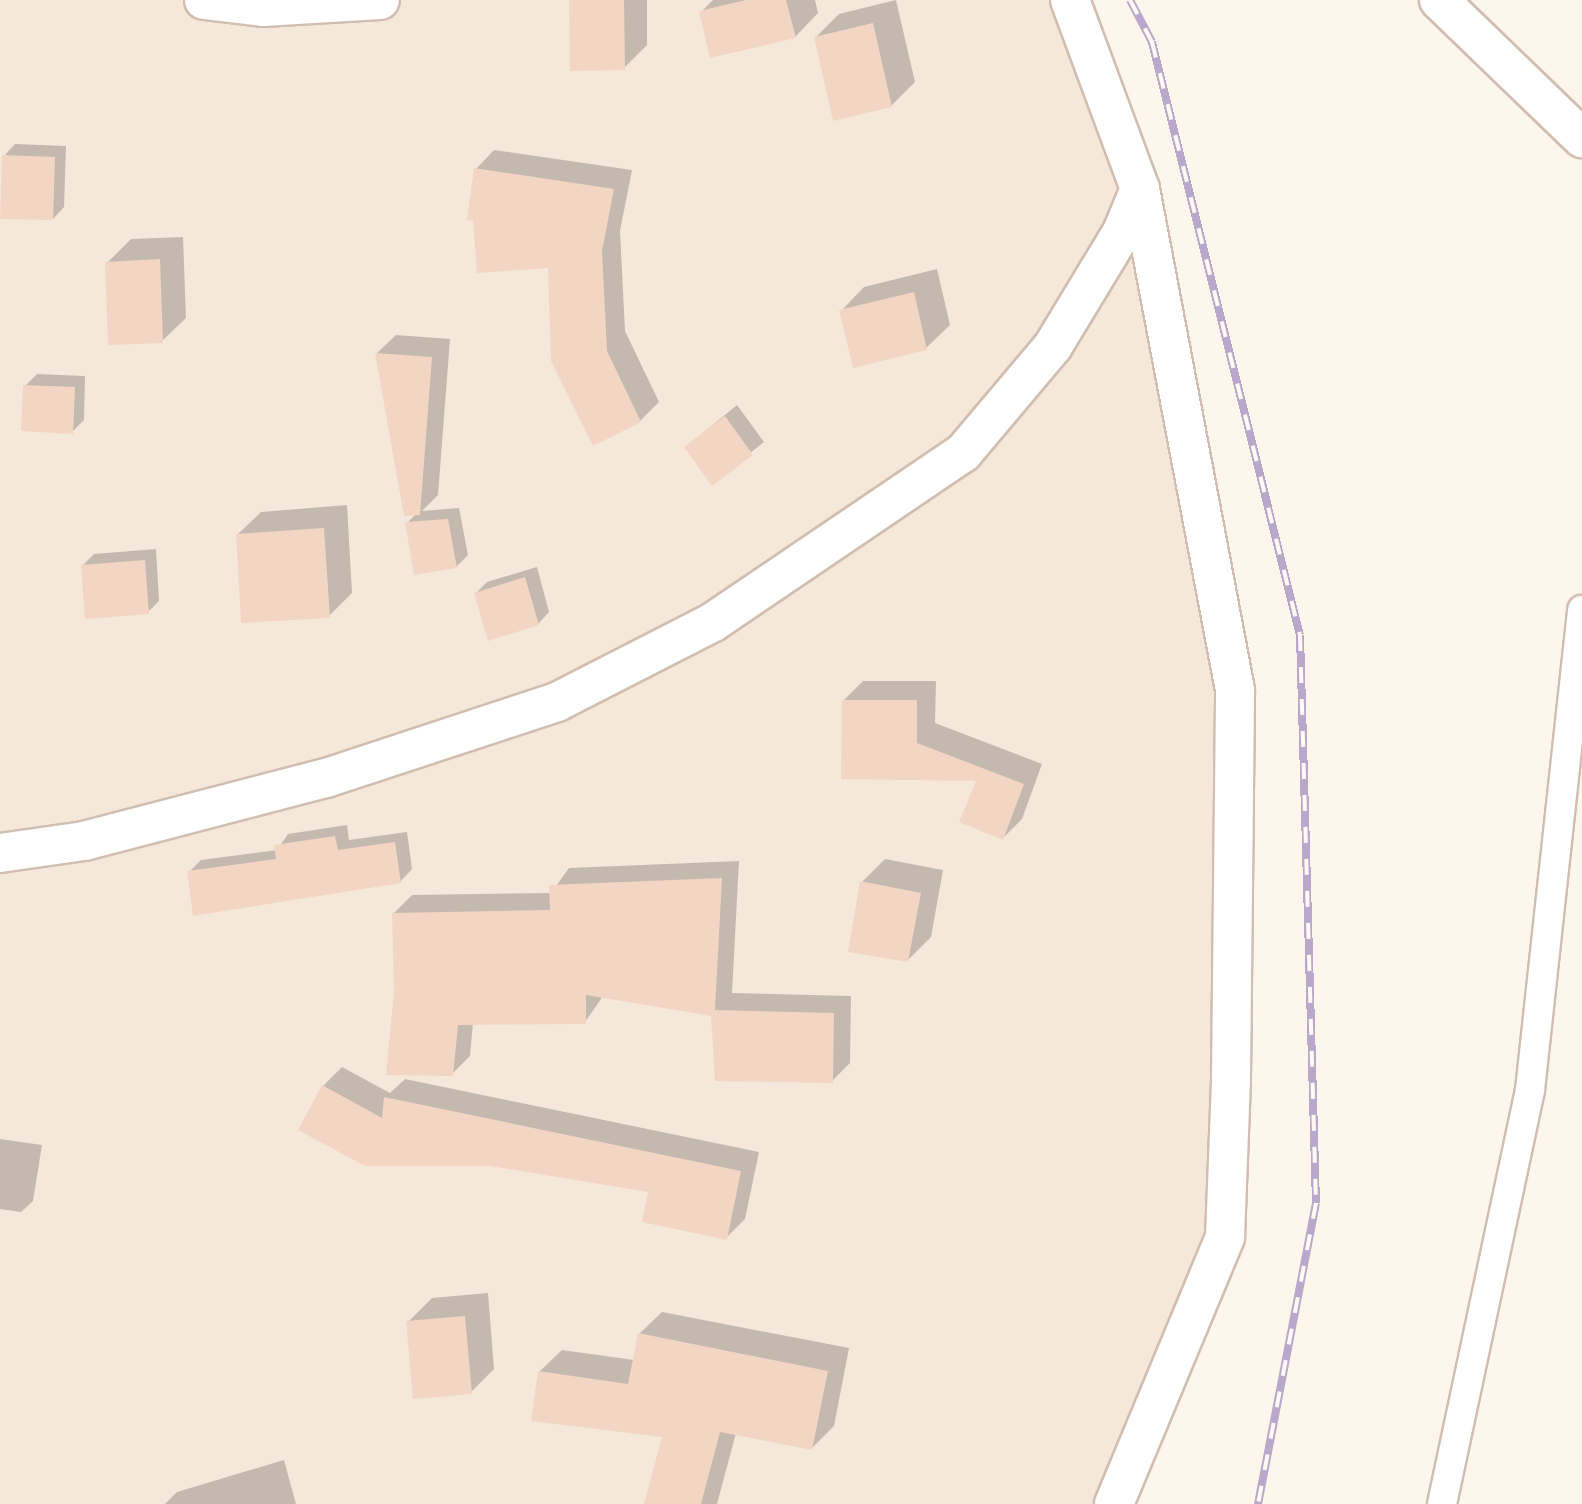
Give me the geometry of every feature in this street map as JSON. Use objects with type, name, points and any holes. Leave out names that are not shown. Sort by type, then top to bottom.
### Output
[{"type":"street","points":[[204,0],[263,7],[380,0]]},
{"type":"street","points":[[1070,0],[1140,189],[1235,690],[1231,1079],[1225,1237],[1114,1504]]},
{"type":"street","points":[[1439,0],[1582,138]]},
{"type":"street","points":[[0,853],[84,841],[326,778],[557,702],[713,622],[963,453],[1053,346],[1122,232],[1140,189]]},
{"type":"lane","points":[[1442,1504],[1530,1090],[1582,610]]},
{"type":"shaded area","points":[[0,0],[1070,0],[1140,189],[1235,690],[1225,1237],[1114,1504],[0,1504]]},
{"type":"building","points":[[569,0],[624,0],[625,70],[570,71]]},
{"type":"building","points":[[746,0],[786,0],[796,38],[710,58],[699,11]]},
{"type":"building","points":[[873,23],[892,107],[833,121],[814,37]]},
{"type":"building","points":[[2,155],[55,157],[53,220],[0,219]]},
{"type":"building","points":[[474,168],[614,189],[602,251],[607,351],[641,422],[593,446],[551,361],[548,268],[477,273],[473,221],[467,220]]},
{"type":"building","points":[[160,259],[163,343],[108,345],[105,262]]},
{"type":"building","points":[[914,292],[927,350],[853,368],[839,310]]},
{"type":"building","points":[[375,353],[432,357],[420,515],[404,516]]},
{"type":"building","points":[[23,385],[75,387],[73,434],[21,431]]},
{"type":"building","points":[[725,416],[753,455],[712,486],[684,447]]},
{"type":"building","points":[[448,519],[457,568],[414,575],[405,522]]},
{"type":"building","points":[[324,528],[330,618],[241,623],[236,534]]},
{"type":"building","points":[[145,560],[149,614],[85,619],[81,565]]},
{"type":"building","points":[[525,577],[539,625],[488,641],[474,593]]},
{"type":"building","points":[[842,700],[917,700],[917,743],[1024,784],[1003,840],[959,822],[976,781],[841,779]]},
{"type":"building","points":[[335,836],[338,850],[395,842],[401,883],[193,916],[187,871],[276,859],[274,845]]},
{"type":"building","points":[[722,878],[715,1010],[834,1013],[833,1083],[715,1081],[711,1016],[586,995],[586,1024],[458,1025],[453,1076],[386,1075],[394,992],[392,913],[550,910],[549,885]]},
{"type":"building","points":[[860,881],[921,893],[908,962],[848,952]]},
{"type":"building","points":[[322,1085],[382,1118],[384,1097],[741,1171],[727,1240],[642,1222],[648,1192],[490,1166],[365,1166],[298,1130]]},
{"type":"building","points":[[465,1316],[472,1394],[413,1399],[406,1321]]},
{"type":"building","points":[[638,1333],[828,1371],[812,1450],[720,1432],[701,1504],[644,1504],[662,1437],[531,1421],[538,1371],[628,1384]]},
{"type":"railway","points":[[1130,0],[1152,42],[1300,635],[1316,1203],[1258,1504]]}]
